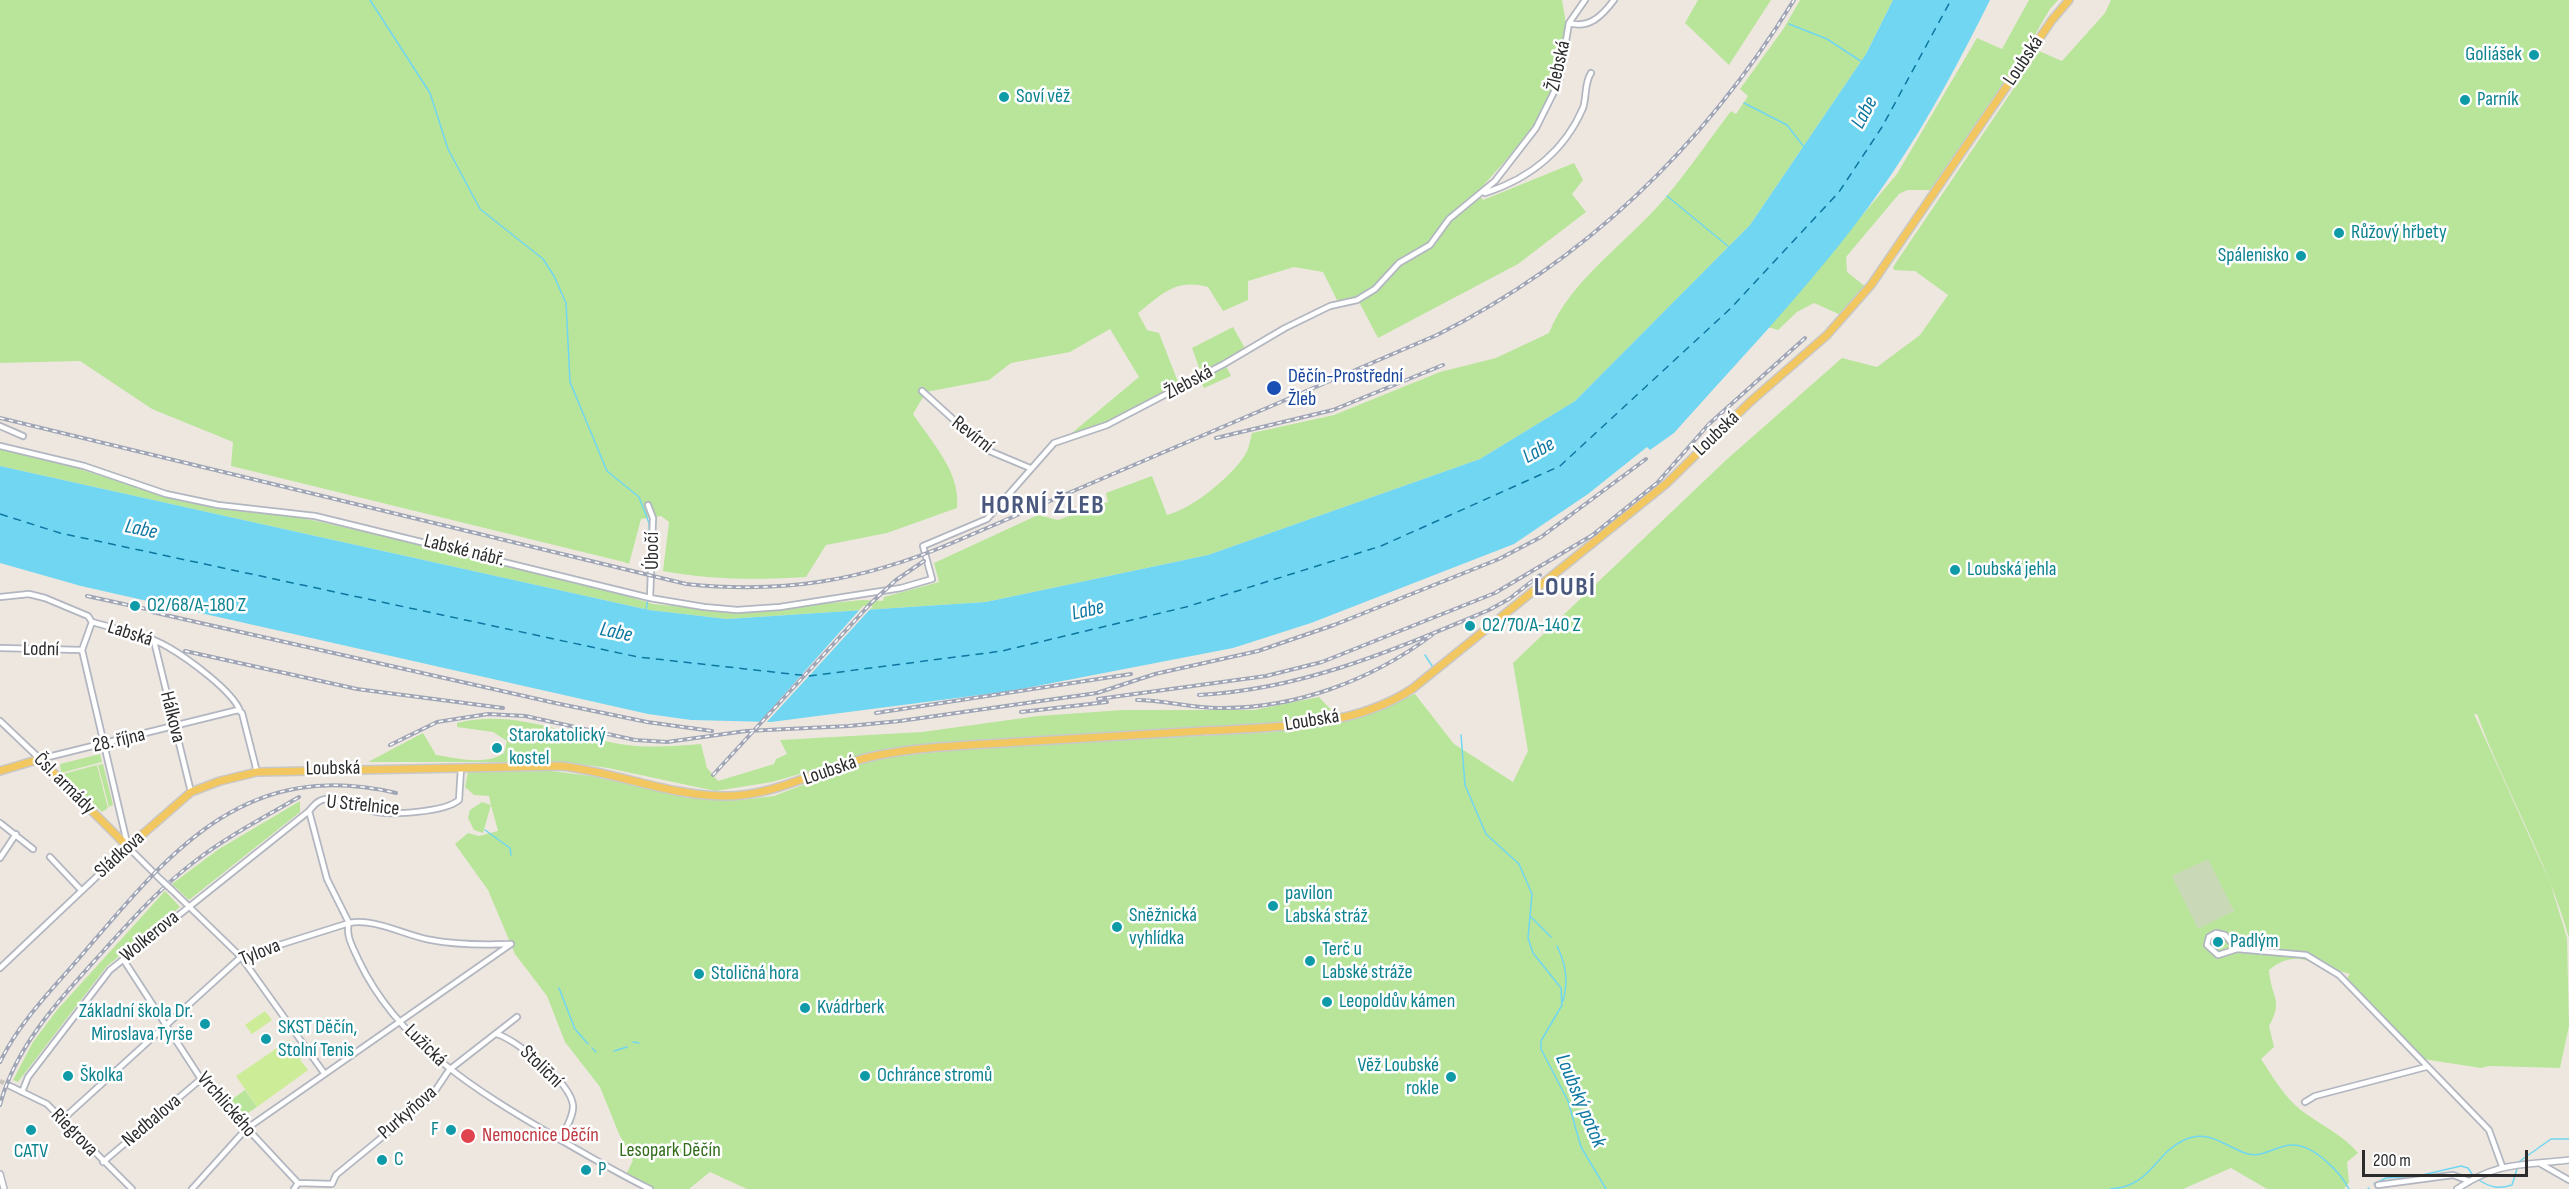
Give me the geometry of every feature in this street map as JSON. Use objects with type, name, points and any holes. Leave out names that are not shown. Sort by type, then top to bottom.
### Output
[{"type":"main road","name":"Loubská","points":[[257,772],[561,766],[603,772],[679,792],[721,796],[774,791],[843,765],[879,755],[974,744],[1279,727],[1355,714],[1404,694],[1642,505],[1750,402],[1840,323],[1871,285],[2052,20],[2069,0]]},
{"type":"main road","name":"28. října","points":[[0,771],[40,759]]},
{"type":"main road","name":"Čsl. armády","points":[[40,759],[128,847]]},
{"type":"main road","name":"Sládkova","points":[[128,847],[191,792],[220,781],[257,772]]},
{"type":"street","name":"Žlebská","points":[[932,579],[923,546],[987,519],[1003,504],[1030,468],[1054,443],[1107,425],[1224,364],[1285,328],[1330,306],[1357,300],[1375,289],[1399,264],[1430,244],[1449,219],[1482,194],[1536,128],[1552,100],[1563,69],[1569,23],[1585,0]]},
{"type":"street","name":"Žlebská","points":[[1569,23],[1579,26],[1593,22],[1614,0]]},
{"type":"street","name":"Žlebská","points":[[1482,194],[1513,184],[1546,162],[1564,140],[1583,107],[1586,81],[1591,73]]},
{"type":"street","name":"Revírní","points":[[922,391],[987,450],[1030,468]]},
{"type":"street","points":[[0,426],[22,436]]},
{"type":"street","name":"Labské nábř.","points":[[0,446],[84,466],[166,494],[218,505],[315,516],[650,598],[737,610],[780,607],[890,590],[932,579]]},
{"type":"street","name":"Úbočí","points":[[648,505],[653,518],[650,598]]},
{"type":"street","name":"Labská","points":[[0,597],[29,594],[45,598],[88,616],[92,622],[168,646],[215,682],[237,703],[242,713],[257,772]]},
{"type":"street","points":[[92,622],[82,650],[128,847],[241,957],[324,1073]]},
{"type":"street","name":"Hálkova","points":[[154,641],[191,792]]},
{"type":"street","name":"Lodní","points":[[0,648],[82,650]]},
{"type":"street","name":"28. října","points":[[40,759],[239,711]]},
{"type":"street","name":"Čsl. armády","points":[[0,721],[40,759]]},
{"type":"street","name":"U Střelnice","points":[[309,811],[315,803],[326,798],[379,812],[428,810],[445,806],[459,800],[460,768]]},
{"type":"street","name":"Wolkerova","points":[[22,1092],[28,1077],[110,970],[309,811]]},
{"type":"street","name":"Lužická","points":[[309,811],[327,879],[349,923],[346,930],[363,969],[400,1021],[449,1070],[560,1140],[650,1189]]},
{"type":"street","points":[[0,823],[33,849]]},
{"type":"street","points":[[0,858],[15,834]]},
{"type":"street","name":"Sládkova","points":[[0,968],[128,847]]},
{"type":"street","points":[[50,857],[81,890]]},
{"type":"street","name":"Tylova","points":[[63,1119],[241,957],[365,920],[430,940],[511,944],[400,1021]]},
{"type":"street","points":[[2237,949],[2225,935],[2216,933],[2209,937],[2207,945],[2217,955],[2237,949],[2306,955],[2339,975],[2489,1130],[2502,1166]]},
{"type":"street","name":"Vrchlického","points":[[123,959],[201,1079],[298,1183]]},
{"type":"street","name":"Purkyňova","points":[[298,1183],[331,1186],[336,1175],[431,1097],[449,1070],[517,1017]]},
{"type":"street","points":[[192,1189],[246,1129],[400,1021]]},
{"type":"street","name":"Stoliční","points":[[497,1034],[524,1047],[569,1094],[573,1111],[560,1140]]},
{"type":"street","points":[[2305,1102],[2315,1096],[2426,1067]]},
{"type":"street","name":"Nedbalova","points":[[103,1162],[201,1079]]},
{"type":"street","name":"Riegrova","points":[[10,1086],[47,1104],[132,1189]]},
{"type":"street","points":[[2457,1189],[2502,1166],[2569,1160]]},
{"type":"street","points":[[2541,1164],[2569,1180]]},
{"type":"street","points":[[0,1174],[4,1189]]},
{"type":"street","points":[[2378,1185],[2453,1175],[2469,1181]]},
{"type":"street","points":[[294,1189],[298,1183]]},
{"type":"green space","points":[[0,0],[1562,0],[1566,37],[1563,61],[1556,83],[1536,122],[1477,193],[1483,200],[1574,163],[1583,180],[1572,194],[1586,212],[1518,264],[1378,338],[1357,298],[1338,302],[1323,272],[1294,267],[1248,281],[1248,300],[1223,311],[1208,287],[1178,286],[1162,294],[1138,313],[1147,330],[1159,333],[1178,382],[1200,370],[1192,348],[1233,327],[1246,350],[1225,364],[1231,376],[1204,388],[1199,378],[1107,425],[1067,437],[1139,377],[1110,329],[1070,352],[1011,363],[989,380],[926,392],[913,414],[950,470],[957,495],[957,508],[887,533],[826,545],[806,577],[770,579],[681,574],[663,571],[669,522],[661,516],[641,519],[629,564],[231,466],[233,442],[152,409],[80,361],[0,363]]},
{"type":"green space","points":[[1698,0],[1771,0],[1729,65],[1685,23]]},
{"type":"green space","points":[[1800,0],[1893,0],[1866,54],[1750,225],[1575,401],[1480,459],[1208,555],[986,602],[727,619],[649,610],[0,466],[0,449],[70,466],[149,491],[223,509],[293,516],[409,541],[587,584],[653,604],[735,612],[863,600],[883,601],[884,597],[939,582],[934,563],[1038,515],[1058,520],[1108,502],[1106,493],[1152,476],[1167,515],[1177,512],[1210,491],[1239,464],[1246,453],[1252,433],[1334,415],[1440,372],[1496,358],[1549,333],[1559,314],[1585,278],[1665,198],[1731,111],[1736,114],[1748,96],[1740,89],[1784,28]]},
{"type":"green space","points":[[2029,0],[2058,0],[1932,190],[1907,190],[1899,194],[1846,257],[1847,272],[1866,287],[1841,315],[1814,303],[1797,312],[1778,330],[1768,327],[1897,174],[1977,38],[2002,49]]},
{"type":"green space","name":"Lesopark Děčín","points":[[2111,0],[2569,0],[2569,938],[2550,884],[2567,938],[2569,1026],[2560,1068],[2489,1066],[2481,1068],[2423,1059],[2350,983],[2347,978],[2350,974],[2340,971],[2335,975],[2302,959],[2286,960],[2269,970],[2276,1004],[2276,1010],[2269,1026],[2274,1047],[2261,1059],[2290,1100],[2309,1116],[2339,1135],[2358,1153],[2347,1162],[2349,1183],[2344,1189],[2267,1189],[2231,1168],[2183,1189],[747,1189],[710,1172],[689,1189],[650,1189],[626,1175],[633,1160],[619,1134],[600,1087],[565,1042],[547,996],[515,954],[488,890],[455,844],[468,833],[479,836],[498,831],[489,796],[474,795],[465,787],[468,772],[551,771],[591,776],[688,798],[741,800],[774,796],[844,769],[882,758],[974,748],[1274,732],[1366,715],[1415,694],[1454,744],[1513,782],[1528,751],[1513,663],[1725,461],[1842,358],[1877,367],[1920,335],[1948,295],[1915,271],[1894,270],[1893,267],[2039,51],[2062,61],[2105,13]],"holes":[[[2474,714],[2477,714],[2549,881]],[[2205,862],[2234,911],[2198,927],[2172,876]]]},
{"type":"green space","points":[[1319,697],[1333,712],[1277,723],[979,740],[882,750],[772,782],[715,791],[608,768],[566,762],[368,762],[423,733],[436,755],[471,760],[496,757],[504,753],[507,741],[493,732],[457,727],[457,723],[479,719],[500,719],[542,725],[627,745],[655,747],[701,744],[707,768],[718,781],[774,764],[776,759],[787,754],[780,740],[922,732],[1038,716],[1123,710],[1254,710]]},
{"type":"green space","points":[[100,754],[102,762],[61,773],[60,764]]},
{"type":"green space","points":[[103,764],[113,805],[109,807],[98,765]]},
{"type":"green space","points":[[97,765],[108,808],[102,812],[63,774]]},
{"type":"green space","points":[[300,801],[300,812],[189,900],[172,884],[219,849]]},
{"type":"green space","points":[[482,802],[491,805],[483,833],[474,830],[468,818],[470,810]]},
{"type":"green space","points":[[2208,859],[2234,911],[2198,929],[2172,876]]},
{"type":"green space","points":[[165,891],[180,907],[107,966],[18,1082],[13,1080],[33,1042],[57,1010]]},
{"type":"green space","points":[[265,1011],[272,1020],[252,1034],[245,1025]]},
{"type":"green space","points":[[289,1040],[299,1053],[302,1051],[305,1056],[300,1060],[308,1070],[257,1107],[236,1076]]},
{"type":"green space","points":[[245,1090],[257,1107],[245,1115],[231,1100]]},
{"type":"water","name":"Labe","points":[[1893,0],[1990,0],[1931,111],[1867,209],[1787,308],[1674,433],[1650,450],[1647,447],[1588,494],[1514,544],[1311,623],[1233,648],[1011,691],[771,722],[691,720],[648,714],[81,586],[0,563],[0,466],[649,610],[727,619],[986,602],[1208,555],[1480,459],[1575,401],[1750,225],[1866,54]]},
{"type":"pier","points":[[863,606],[873,606],[764,725],[756,726]]},
{"type":"waterway","points":[[370,0],[430,93],[448,149],[480,209],[543,259],[554,276],[566,303],[570,382],[607,471],[639,497],[649,523],[650,542]]},
{"type":"waterway","points":[[1789,24],[1827,39],[1862,62]]},
{"type":"waterway","points":[[1744,103],[1787,125],[1804,147]]},
{"type":"waterway","points":[[1667,196],[1729,247]]},
{"type":"waterway","points":[[646,611],[648,598]]},
{"type":"waterway","name":"Loubský potok","points":[[1425,655],[1434,669]]},
{"type":"waterway","name":"Loubský potok","points":[[1461,735],[1465,785],[1486,834],[1519,864],[1532,894],[1528,938],[1533,953],[1561,988],[1562,1005],[1541,1041],[1541,1049],[1568,1101],[1581,1147],[1606,1189]]},
{"type":"waterway","points":[[485,830],[510,848],[511,855]]},
{"type":"waterway","points":[[1531,917],[1551,937]]},
{"type":"waterway","points":[[1557,946],[1566,973],[1563,1001]]},
{"type":"waterway","points":[[559,988],[575,1029],[588,1044]]},
{"type":"waterway","points":[[633,1042],[639,1043]]},
{"type":"waterway","points":[[614,1051],[627,1047]]},
{"type":"waterway","points":[[592,1048],[596,1052]]},
{"type":"waterway","name":"Loubský potok","points":[[2110,1189],[2124,1187],[2135,1182],[2174,1146],[2184,1140],[2201,1136],[2254,1155],[2287,1145],[2301,1146],[2318,1154],[2326,1161],[2349,1189]]},
{"type":"waterway","name":"Loubský potok","points":[[2520,1161],[2551,1139],[2569,1139]]},
{"type":"waterway","name":"Loubský potok","points":[[2374,1184],[2386,1178],[2418,1176],[2461,1166],[2468,1168],[2472,1174]]},
{"type":"waterway","name":"Loubský potok","points":[[2479,1180],[2495,1187],[2512,1185],[2517,1169]]},
{"type":"ferry route","points":[[0,514],[60,533],[638,657],[809,676],[1002,651],[1186,607],[1381,546],[1560,466],[1731,308],[1839,192],[1882,127],[1951,0]]},
{"type":"tunnel","points":[[0,1081],[10,1086]]},
{"type":"railway","points":[[0,418],[686,584],[756,587],[822,582],[854,575],[886,567],[952,543],[1437,335],[1492,305],[1544,271],[1639,193],[1682,149],[1722,102],[1760,52],[1794,0]]},
{"type":"railway","points":[[1590,537],[1657,483],[1709,424],[1805,338]]},
{"type":"railway","points":[[1216,438],[1333,410],[1443,365]]},
{"type":"railway","points":[[390,745],[437,722],[488,714],[525,716],[635,740],[667,742],[746,731],[900,721],[1097,693],[1155,674],[1258,651],[1334,625],[1499,559],[1541,537],[1646,459]]},
{"type":"railway","points":[[1098,699],[1266,676],[1322,662],[1495,593],[1596,533]]},
{"type":"railway","points":[[713,775],[871,603],[896,580],[924,561]]},
{"type":"railway","points":[[1199,695],[1276,685],[1383,653],[1489,610],[1509,599],[1540,575]]},
{"type":"railway","points":[[87,596],[160,612]]},
{"type":"railway","points":[[152,612],[555,703],[647,722],[712,731]]},
{"type":"railway","points":[[1137,700],[1219,708],[1248,707],[1304,697],[1332,689],[1384,666],[1432,635]]},
{"type":"railway","points":[[185,651],[357,689],[503,708]]},
{"type":"railway","points":[[876,713],[1131,674]]},
{"type":"railway","points":[[1021,712],[1107,702]]},
{"type":"railway","points":[[0,1062],[28,1017],[118,913],[183,846],[218,820],[255,800],[297,788],[343,786],[396,793]]},
{"type":"railway","points":[[0,1105],[7,1082],[44,1020],[74,983],[148,903],[206,853],[299,797]]},
{"type":"place","name":"Goliášek","points":[[2534,55]]},
{"type":"place","name":"Soví věž","points":[[1004,97]]},
{"type":"place","name":"Parník","points":[[2465,100]]},
{"type":"place","name":"Růžový hřbety","points":[[2339,233]]},
{"type":"place","name":"Spálenisko","points":[[2301,256]]},
{"type":"place","name":"Děčín-Prostřední Žleb","points":[[1274,388]]},
{"type":"place","name":"Loubská jehla","points":[[1955,570]]},
{"type":"place","name":"O2/68/A-180 Z","points":[[135,606]]},
{"type":"place","name":"O2/70/A-140 Z","points":[[1470,626]]},
{"type":"place","name":"Starokatolický kostel","points":[[497,748]]},
{"type":"place","name":"pavilon Labská stráž","points":[[1273,906]]},
{"type":"place","name":"Sněžnická vyhlídka","points":[[1117,927]]},
{"type":"place","name":"Padlým","points":[[2218,942]]},
{"type":"place","name":"Terč u Labské stráže","points":[[1310,961]]},
{"type":"place","name":"Stoličná hora","points":[[699,974]]},
{"type":"place","name":"Leopoldův kámen","points":[[1327,1002]]},
{"type":"place","name":"Kvádrberk","points":[[805,1008]]},
{"type":"place","name":"Základní škola Dr. Miroslava Tyrše","points":[[205,1024]]},
{"type":"place","name":"SKST Děčín, Stolní Tenis","points":[[266,1039]]},
{"type":"place","name":"Školka","points":[[68,1076]]},
{"type":"place","name":"Ochránce stromů","points":[[865,1076]]},
{"type":"place","name":"Věž Loubské rokle","points":[[1451,1077]]},
{"type":"place","name":"CATV","points":[[31,1130]]},
{"type":"place","name":"F","points":[[451,1130]]},
{"type":"place","name":"Nemocnice Děčín","points":[[468,1136]]},
{"type":"place","name":"C","points":[[382,1160]]},
{"type":"place","name":"P","points":[[586,1170]]},
{"type":"district","name":"HORNÍ ŽLEB","points":[[1043,506]]},
{"type":"district","name":"LOUBÍ","points":[[1565,588]]}]
